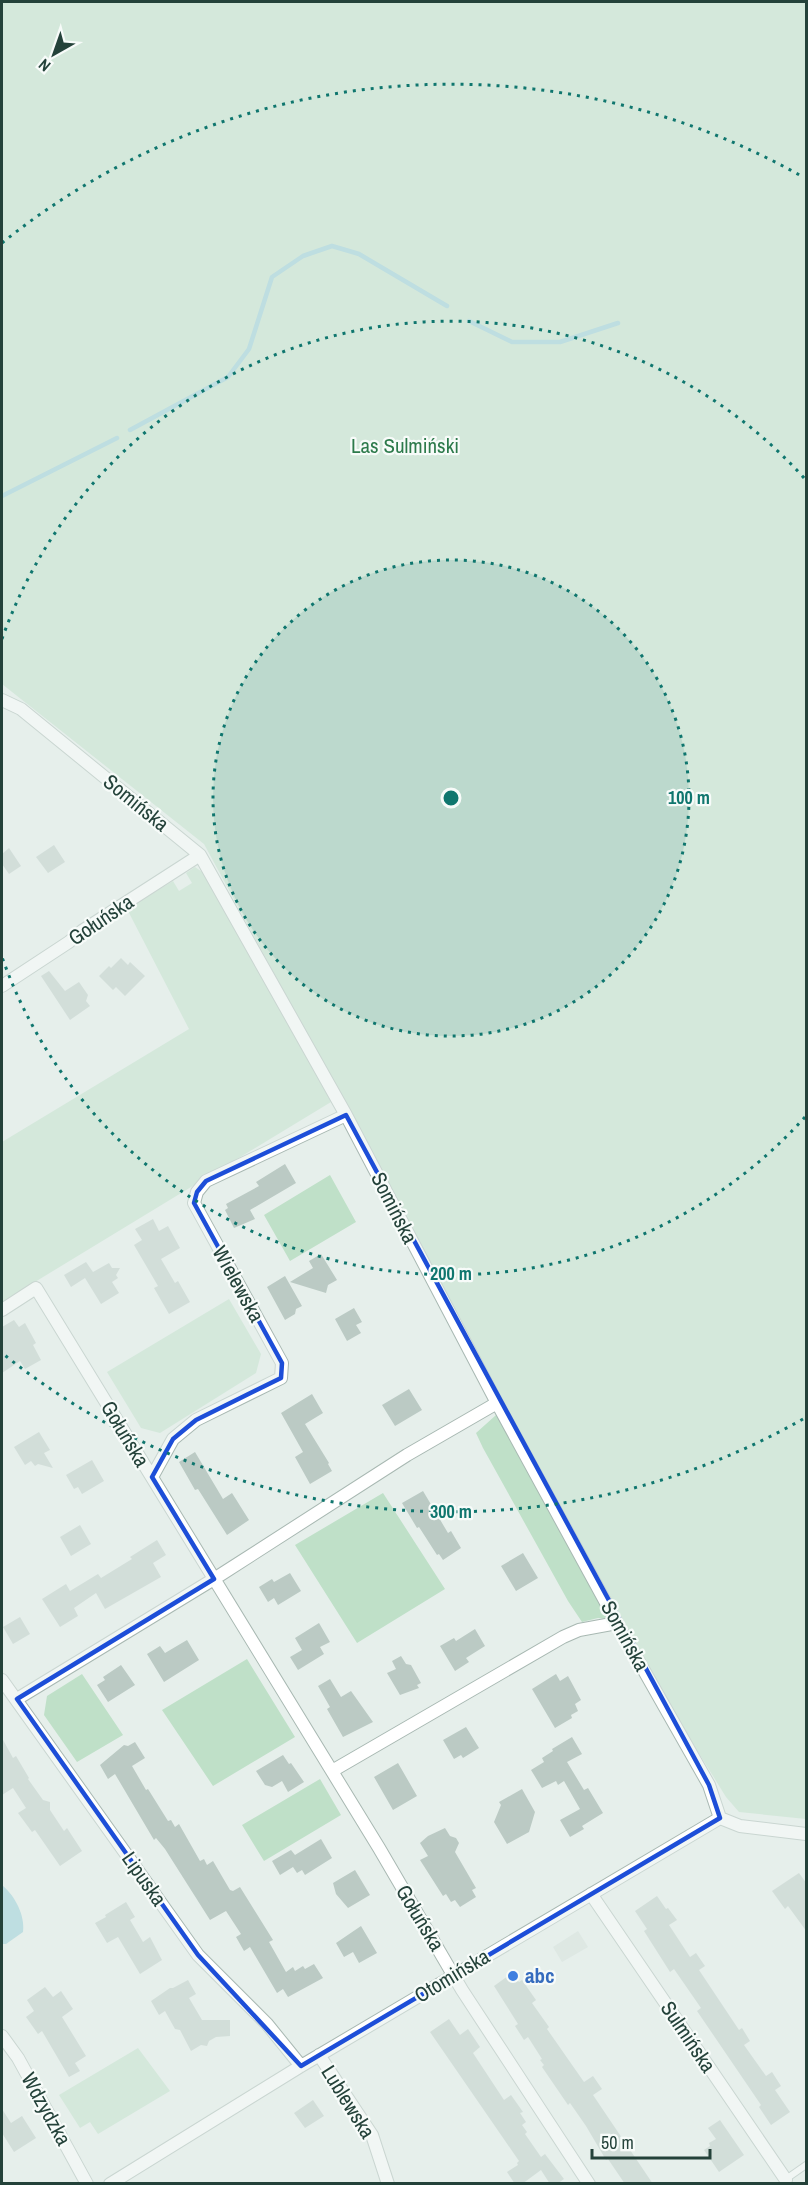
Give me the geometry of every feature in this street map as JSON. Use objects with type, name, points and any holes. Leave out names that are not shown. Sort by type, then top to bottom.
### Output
[{"type":"street","name":"Somińska","points":[[2,700],[21,709],[200,855],[219,884],[250,947],[346,1115],[497,1403],[617,1623],[709,1785],[720,1818]]},
{"type":"street","name":"Gołuńska","points":[[2,986],[200,855]]},
{"type":"street","name":"Wielewska","points":[[152,1477],[173,1439],[196,1420],[281,1378],[282,1363],[194,1203],[197,1192],[206,1181],[346,1115]]},
{"type":"street","name":"Gołuńska","points":[[2,1310],[36,1288],[332,1771],[462,1990],[589,2184]]},
{"type":"street","points":[[17,1700],[214,1579],[407,1455],[497,1403]]},
{"type":"street","points":[[332,1771],[563,1637],[579,1630],[617,1623]]},
{"type":"street","name":"Lipuska","points":[[2,1680],[198,1955],[267,2024],[301,2066]]},
{"type":"street","points":[[720,1818],[740,1826],[807,1834]]},
{"type":"street","name":"Otomińska","points":[[110,2184],[319,2055],[720,1818]]},
{"type":"street","name":"Sulmińska","points":[[591,1894],[786,2180]]},
{"type":"street","name":"Wdzydzka","points":[[2,2036],[18,2058],[87,2184]]},
{"type":"street","name":"Lublewska","points":[[319,2055],[372,2135],[388,2184]]},
{"type":"lane","points":[[786,2180],[807,2165]]},
{"type":"highlighted area","points":[[346,1115],[709,1785],[720,1818],[301,2066],[198,1955],[17,1699],[214,1579],[152,1477],[173,1439],[196,1420],[281,1378],[282,1363],[194,1203],[197,1192],[206,1181]]},
{"type":"shaded area","points":[[578,1931],[588,1947],[562,1962],[553,1947]]},
{"type":"green space","name":"Las Sulmiński","points":[[2,2],[806,2],[806,1819],[739,1812],[726,1797],[682,1726],[624,1621],[598,1618],[582,1622],[568,1601],[476,1433],[505,1407],[387,1182],[204,844],[2,684]]},
{"type":"green space","points":[[195,867],[215,885],[331,1102],[2,1302],[2,1142],[189,1029],[127,909],[173,881],[179,891],[192,883],[186,873]]},
{"type":"green space","points":[[330,1175],[356,1222],[290,1261],[264,1215]]},
{"type":"green space","points":[[229,1299],[261,1354],[256,1373],[160,1433],[141,1428],[107,1372]]},
{"type":"green space","points":[[383,1493],[445,1589],[357,1643],[295,1545]]},
{"type":"green space","points":[[247,1659],[295,1737],[213,1786],[162,1710]]},
{"type":"green space","points":[[82,1674],[123,1735],[77,1762],[44,1715],[47,1696]]},
{"type":"green space","points":[[320,1779],[341,1815],[264,1861],[242,1825]]},
{"type":"green space","points":[[138,2048],[170,2091],[98,2134],[90,2122],[80,2128],[59,2095]]},
{"type":"water","points":[[2,1885],[18,1906],[23,1926],[23,1932],[6,1944],[2,1944]]},
{"type":"building","points":[[54,845],[65,862],[48,873],[36,857]]},
{"type":"building","points":[[9,848],[21,866],[9,874],[2,864],[2,854]]},
{"type":"building","points":[[121,958],[128,965],[130,962],[145,976],[125,996],[116,987],[113,990],[99,976]]},
{"type":"building","points":[[49,971],[65,991],[79,982],[88,995],[86,1001],[90,1006],[70,1020],[41,976]]},
{"type":"building","points":[[285,1164],[296,1183],[250,1210],[255,1219],[234,1228],[225,1210],[228,1208],[226,1204],[259,1186],[256,1182]]},
{"type":"building","points":[[153,1219],[159,1231],[168,1226],[180,1248],[161,1259],[175,1283],[178,1281],[190,1302],[169,1314],[154,1288],[158,1286],[134,1245],[142,1240],[135,1229]]},
{"type":"building","points":[[321,1254],[337,1280],[328,1285],[326,1293],[290,1282],[313,1268],[309,1261]]},
{"type":"building","points":[[86,1262],[93,1272],[109,1263],[112,1268],[120,1268],[116,1275],[118,1278],[112,1282],[119,1293],[101,1304],[85,1278],[71,1287],[64,1275]]},
{"type":"building","points":[[285,1276],[302,1306],[285,1320],[267,1287]]},
{"type":"building","points":[[354,1308],[362,1322],[356,1325],[361,1333],[347,1341],[335,1319]]},
{"type":"building","points":[[14,1320],[19,1327],[25,1323],[36,1343],[33,1345],[41,1360],[25,1369],[20,1361],[2,1373],[2,1327]]},
{"type":"building","points":[[409,1389],[422,1410],[395,1426],[382,1405]]},
{"type":"building","points":[[312,1394],[323,1413],[305,1424],[332,1471],[310,1484],[295,1457],[303,1452],[281,1413]]},
{"type":"building","points":[[39,1432],[50,1450],[44,1453],[53,1468],[38,1464],[35,1466],[31,1461],[25,1465],[14,1447]]},
{"type":"building","points":[[195,1452],[223,1499],[232,1493],[249,1520],[227,1535],[198,1489],[195,1490],[179,1462]]},
{"type":"building","points":[[92,1460],[104,1481],[82,1494],[78,1487],[74,1489],[66,1475]]},
{"type":"building","points":[[423,1491],[448,1533],[451,1531],[461,1548],[443,1560],[439,1554],[437,1555],[419,1527],[417,1528],[402,1503]]},
{"type":"building","points":[[80,1525],[91,1544],[71,1556],[60,1537]]},
{"type":"building","points":[[157,1540],[166,1555],[153,1563],[161,1577],[105,1609],[96,1593],[74,1608],[78,1616],[60,1627],[42,1599],[66,1584],[70,1591],[98,1574],[101,1578]]},
{"type":"building","points":[[523,1553],[538,1578],[516,1591],[501,1566]]},
{"type":"building","points":[[290,1573],[301,1591],[278,1605],[274,1598],[268,1602],[259,1587],[272,1579],[274,1582]]},
{"type":"building","points":[[20,1617],[30,1634],[13,1644],[3,1627]]},
{"type":"building","points":[[319,1623],[330,1642],[320,1647],[324,1654],[298,1670],[290,1657],[302,1650],[295,1638]]},
{"type":"building","points":[[475,1629],[485,1646],[466,1658],[469,1662],[455,1671],[440,1646],[454,1638],[456,1641]]},
{"type":"building","points":[[187,1640],[199,1660],[164,1682],[147,1654],[160,1646],[165,1653]]},
{"type":"building","points":[[401,1656],[406,1664],[411,1665],[421,1683],[417,1685],[419,1688],[400,1695],[387,1673],[396,1669],[392,1661]]},
{"type":"building","points":[[121,1665],[135,1685],[108,1702],[97,1685],[105,1680],[103,1677]]},
{"type":"building","points":[[556,1674],[560,1681],[568,1676],[581,1700],[575,1704],[578,1711],[571,1715],[572,1718],[555,1728],[532,1689]]},
{"type":"building","points":[[330,1679],[341,1697],[351,1691],[373,1722],[343,1737],[327,1709],[330,1707],[318,1686]]},
{"type":"building","points":[[466,1727],[479,1748],[463,1758],[461,1755],[454,1759],[443,1740]]},
{"type":"building","points":[[572,1737],[582,1754],[567,1762],[584,1790],[588,1788],[603,1813],[582,1826],[584,1829],[570,1837],[560,1820],[580,1809],[564,1781],[558,1785],[556,1781],[542,1788],[531,1770],[544,1762],[542,1758],[553,1751],[552,1749]]},
{"type":"building","points":[[2,1738],[13,1758],[16,1756],[28,1779],[43,1800],[50,1802],[50,1810],[64,1831],[67,1828],[82,1851],[60,1866],[35,1830],[32,1832],[18,1813],[26,1808],[13,1788],[2,1795]]},
{"type":"building","points":[[135,1742],[145,1758],[132,1766],[146,1790],[148,1789],[168,1821],[171,1820],[175,1827],[179,1824],[200,1861],[204,1859],[207,1865],[213,1861],[230,1890],[233,1891],[240,1887],[273,1940],[269,1942],[286,1972],[293,1967],[295,1971],[303,1966],[305,1969],[314,1964],[323,1978],[288,1997],[283,1989],[277,1993],[250,1947],[244,1951],[236,1937],[241,1934],[226,1911],[210,1920],[165,1849],[156,1838],[154,1840],[115,1774],[108,1779],[100,1765],[124,1745],[128,1746]]},
{"type":"building","points":[[283,1755],[304,1782],[288,1792],[282,1781],[272,1787],[265,1785],[256,1771]]},
{"type":"building","points":[[398,1763],[417,1796],[393,1810],[374,1777]]},
{"type":"building","points":[[522,1789],[535,1812],[529,1832],[507,1844],[494,1822],[501,1805],[499,1802]]},
{"type":"building","points":[[445,1828],[450,1836],[456,1838],[459,1843],[455,1852],[476,1888],[472,1890],[476,1897],[460,1907],[455,1900],[451,1902],[446,1894],[443,1896],[420,1860],[428,1856],[420,1843],[428,1836]]},
{"type":"building","points":[[321,1839],[332,1858],[305,1875],[302,1870],[297,1873],[293,1867],[280,1875],[272,1861],[291,1850],[295,1855]]},
{"type":"building","points":[[355,1870],[370,1895],[348,1908],[336,1894],[333,1883]]},
{"type":"building","points":[[799,1873],[807,1884],[807,1932],[788,1906],[785,1909],[772,1891]]},
{"type":"building","points":[[657,1896],[677,1920],[669,1925],[690,1957],[696,1953],[705,1966],[699,1970],[739,2030],[742,2028],[750,2041],[744,2045],[766,2076],[772,2072],[781,2086],[775,2090],[790,2112],[771,2125],[759,2107],[761,2105],[697,2011],[701,2008],[674,1969],[670,1972],[644,1931],[647,1929],[635,1911]]},
{"type":"building","points":[[126,1902],[135,1917],[130,1920],[143,1942],[150,1937],[162,1960],[140,1974],[118,1937],[107,1943],[95,1923]]},
{"type":"building","points":[[361,1926],[377,1953],[359,1963],[353,1952],[344,1957],[336,1943]]},
{"type":"building","points":[[512,1973],[519,1982],[522,1980],[536,2000],[532,2003],[549,2027],[547,2029],[584,2082],[593,2076],[602,2089],[593,2095],[653,2184],[625,2184],[608,2159],[606,2160],[570,2103],[568,2105],[542,2067],[544,2065],[540,2060],[542,2059],[528,2037],[524,2040],[515,2026],[518,2024],[494,1986]]},
{"type":"building","points":[[188,1980],[196,1994],[189,1998],[202,2020],[230,2020],[230,2036],[216,2037],[209,2041],[207,2046],[201,2045],[191,2051],[180,2030],[175,2029],[165,2011],[159,2015],[151,2001],[170,1988]]},
{"type":"building","points":[[45,1987],[53,1997],[61,1991],[73,2009],[62,2017],[86,2056],[75,2063],[80,2071],[69,2077],[42,2031],[38,2034],[26,2017],[34,2011],[27,2000]]},
{"type":"building","points":[[449,2019],[460,2035],[468,2029],[480,2047],[473,2053],[504,2100],[511,2095],[523,2112],[520,2113],[526,2122],[522,2125],[527,2132],[525,2134],[541,2157],[545,2154],[564,2179],[557,2184],[550,2184],[541,2170],[522,2184],[515,2184],[507,2172],[518,2165],[519,2161],[430,2032]]},
{"type":"building","points":[[313,2100],[324,2116],[305,2128],[294,2113]]},
{"type":"building","points":[[2,2109],[11,2123],[22,2116],[36,2138],[14,2152],[2,2133]]},
{"type":"building","points":[[720,2120],[744,2155],[719,2172],[704,2150],[716,2139],[708,2128]]},
{"type":"waterway","points":[[130,430],[228,377],[249,349],[272,277],[303,256],[332,246],[359,254],[447,306]]},
{"type":"waterway","points":[[469,321],[512,342],[560,342],[618,323]]},
{"type":"waterway","points":[[2,496],[117,438]]},
{"type":"place","name":"abc","points":[[513,1976]]}]
